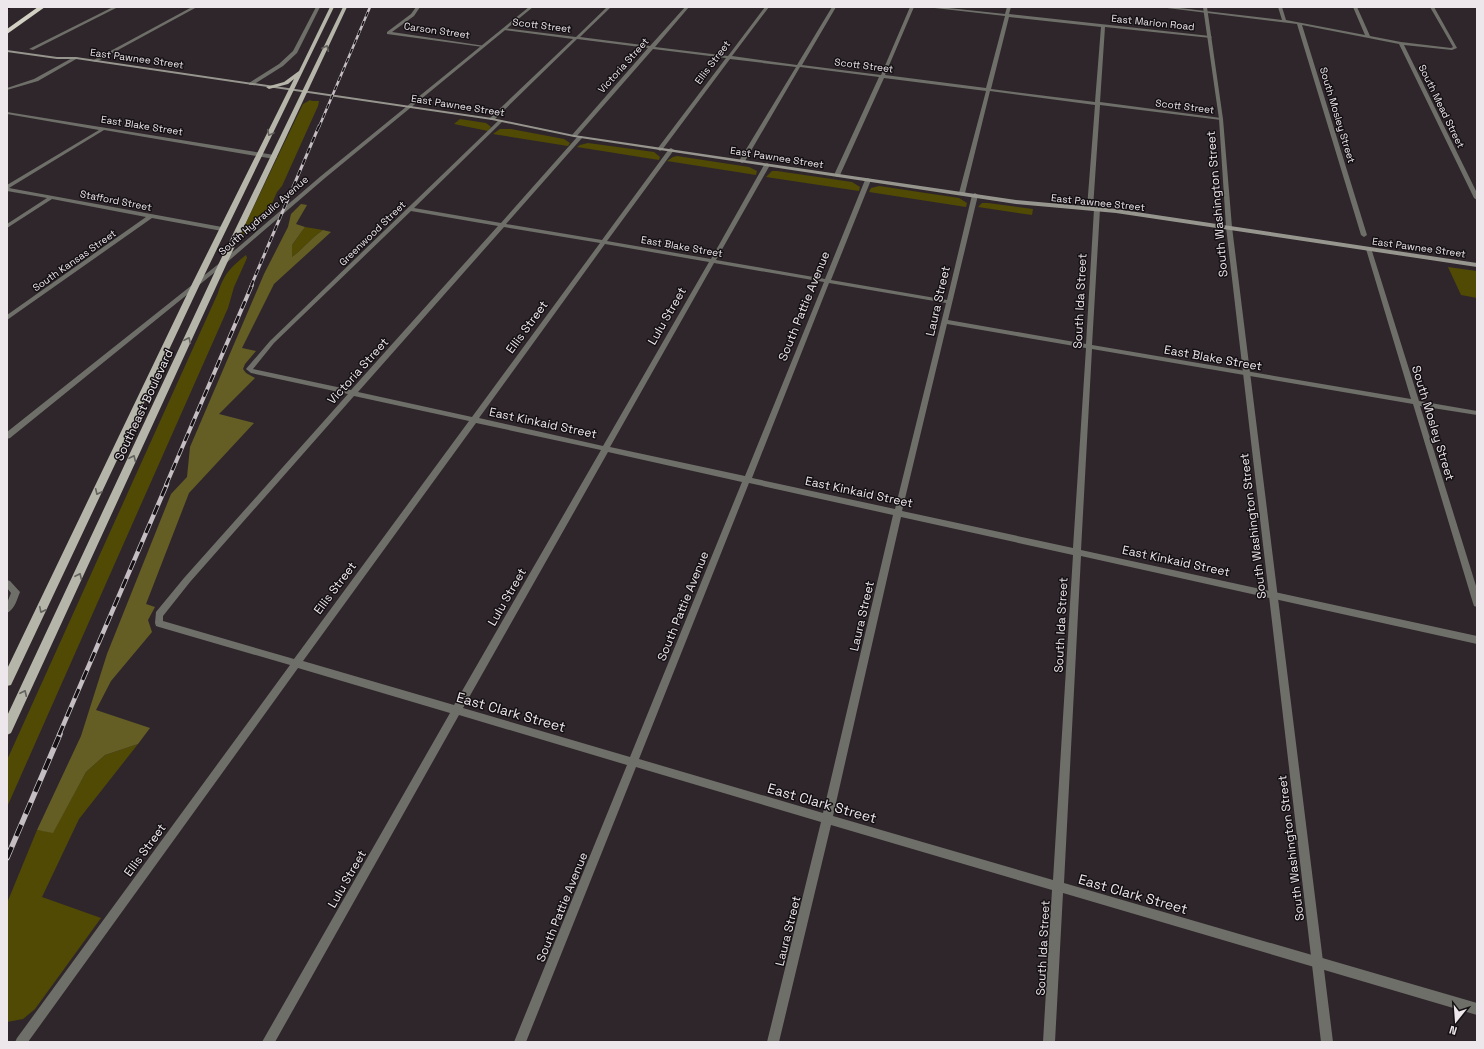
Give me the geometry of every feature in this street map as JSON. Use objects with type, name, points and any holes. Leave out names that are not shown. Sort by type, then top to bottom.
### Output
[{"type":"highway","points":[[13,19],[32,7]]},
{"type":"highway","points":[[7,32],[42,7]]},
{"type":"main road","name":"Southeast Boulevard","points":[[7,681],[222,229],[293,90],[332,7]]},
{"type":"main road","name":"Southeast Boulevard","points":[[7,729],[223,263],[345,7]]},
{"type":"main road","name":"East Pawnee Street","points":[[23,48],[66,54],[76,58]]},
{"type":"main road","name":"East Pawnee Street","points":[[7,51],[57,58],[76,58],[409,106],[492,119],[577,136],[975,196],[1048,206],[1094,209],[1229,227],[1477,265]]},
{"type":"main road","points":[[269,87],[286,83],[302,71]]},
{"type":"main road","points":[[269,87],[282,95],[286,103]]},
{"type":"street","points":[[31,49],[116,7]]},
{"type":"street","points":[[94,61],[195,7]]},
{"type":"street","points":[[251,84],[282,65],[295,52],[318,7]]},
{"type":"street","name":"Carson Street","points":[[418,7],[413,14],[388,32],[483,46]]},
{"type":"street","name":"South Hydraulic Avenue","points":[[8,433],[196,285],[409,106],[531,7]]},
{"type":"street","points":[[492,119],[609,7]]},
{"type":"street","name":"Victoria Street","points":[[159,624],[159,615],[187,580],[503,225],[687,7]]},
{"type":"street","name":"Ellis Street","points":[[660,148],[767,7]]},
{"type":"street","points":[[742,161],[834,7]]},
{"type":"street","points":[[837,175],[912,7]]},
{"type":"street","name":"East Marion Road","points":[[928,7],[1210,37]]},
{"type":"street","points":[[962,193],[1009,7]]},
{"type":"street","name":"East Marion Road","points":[[1161,7],[1206,9],[1299,23],[1401,43],[1452,49],[1455,47],[1432,7]]},
{"type":"street","points":[[1280,7],[1284,21]]},
{"type":"street","points":[[1355,7],[1368,36]]},
{"type":"street","name":"South Washington Street","points":[[1206,9],[1221,119],[1229,227],[1327,1042]]},
{"type":"street","name":"South Mosley Street","points":[[1299,23],[1364,235]]},
{"type":"street","name":"South Ida Street","points":[[1049,1042],[1089,347],[1098,104],[1103,26]]},
{"type":"street","name":"Scott Street","points":[[504,29],[1221,119]]},
{"type":"street","name":"South Mead Street","points":[[1401,43],[1477,198]]},
{"type":"street","points":[[7,89],[36,80],[76,58]]},
{"type":"street","name":"East Blake Street","points":[[7,113],[274,157]]},
{"type":"street","name":"Greenwood Street","points":[[256,359],[501,121]]},
{"type":"street","points":[[7,188],[103,129]]},
{"type":"street","name":"Ellis Street","points":[[21,1042],[294,664],[671,150]]},
{"type":"street","name":"Lulu Street","points":[[268,1042],[767,165]]},
{"type":"street","name":"South Pattie Avenue","points":[[520,1042],[868,180]]},
{"type":"street","name":"Stafford Street","points":[[7,188],[52,198],[222,229]]},
{"type":"street","name":"Laura Street","points":[[773,1042],[827,819],[898,512],[975,196]]},
{"type":"street","points":[[7,226],[52,198]]},
{"type":"street","name":"East Blake Street","points":[[410,209],[950,302]]},
{"type":"street","name":"South Kansas Street","points":[[7,318],[151,216]]},
{"type":"street","name":"South Mosley Street","points":[[1369,249],[1477,604]]},
{"type":"street","name":"East Blake Street","points":[[945,322],[1247,375],[1477,413]]},
{"type":"street","name":"East Kinkaid Street","points":[[256,359],[249,368],[252,371],[1477,640]]},
{"type":"street","points":[[7,583],[16,592],[7,609]]},
{"type":"street","name":"East Clark Street","points":[[159,624],[1477,1009]]},
{"type":"shaded area","points":[[310,100],[319,101],[318,106],[282,186],[277,192],[269,210],[273,211],[242,236],[240,235],[303,104]]},
{"type":"shaded area","points":[[460,119],[486,123],[491,127],[488,131],[454,124]]},
{"type":"shaded area","points":[[500,129],[511,129],[564,139],[570,143],[568,146],[493,134]]},
{"type":"shaded area","points":[[588,143],[654,152],[660,157],[659,160],[577,147]]},
{"type":"shaded area","points":[[677,156],[749,167],[757,171],[756,175],[667,161]]},
{"type":"shaded area","points":[[772,171],[852,182],[860,187],[859,191],[766,177]]},
{"type":"shaded area","points":[[879,186],[959,198],[967,203],[966,207],[869,192],[871,188]]},
{"type":"shaded area","points":[[982,203],[1033,209],[1032,215],[978,207]]},
{"type":"shaded area","points":[[301,204],[307,205],[296,224],[305,227],[292,245],[292,257],[323,230],[331,232],[274,284],[242,348],[256,351],[245,364],[243,369],[246,373],[255,378],[219,414],[254,423],[189,493],[146,604],[155,607],[148,620],[152,632],[111,681],[96,710],[150,728],[138,744],[105,755],[86,772],[53,833],[37,830],[81,736],[107,654],[171,494],[187,477],[190,447],[264,274],[288,227],[291,214]]},
{"type":"shaded area","points":[[305,227],[323,230],[292,257],[292,245]]},
{"type":"shaded area","points":[[246,255],[247,258],[234,287],[228,308],[7,807],[7,760],[225,276]]},
{"type":"shaded area","points":[[1448,267],[1477,271],[1477,298],[1461,295]]},
{"type":"shaded area","points":[[138,744],[79,819],[42,897],[101,918],[35,1009],[23,1019],[7,1022],[7,903],[37,830],[53,832],[86,772],[105,755]]},
{"type":"railway","points":[[319,127],[370,7]]},
{"type":"railway","points":[[251,286],[319,126]]},
{"type":"railway","points":[[166,485],[252,285]]},
{"type":"railway","points":[[59,735],[167,484]]},
{"type":"railway","points":[[7,858],[60,734]]}]
